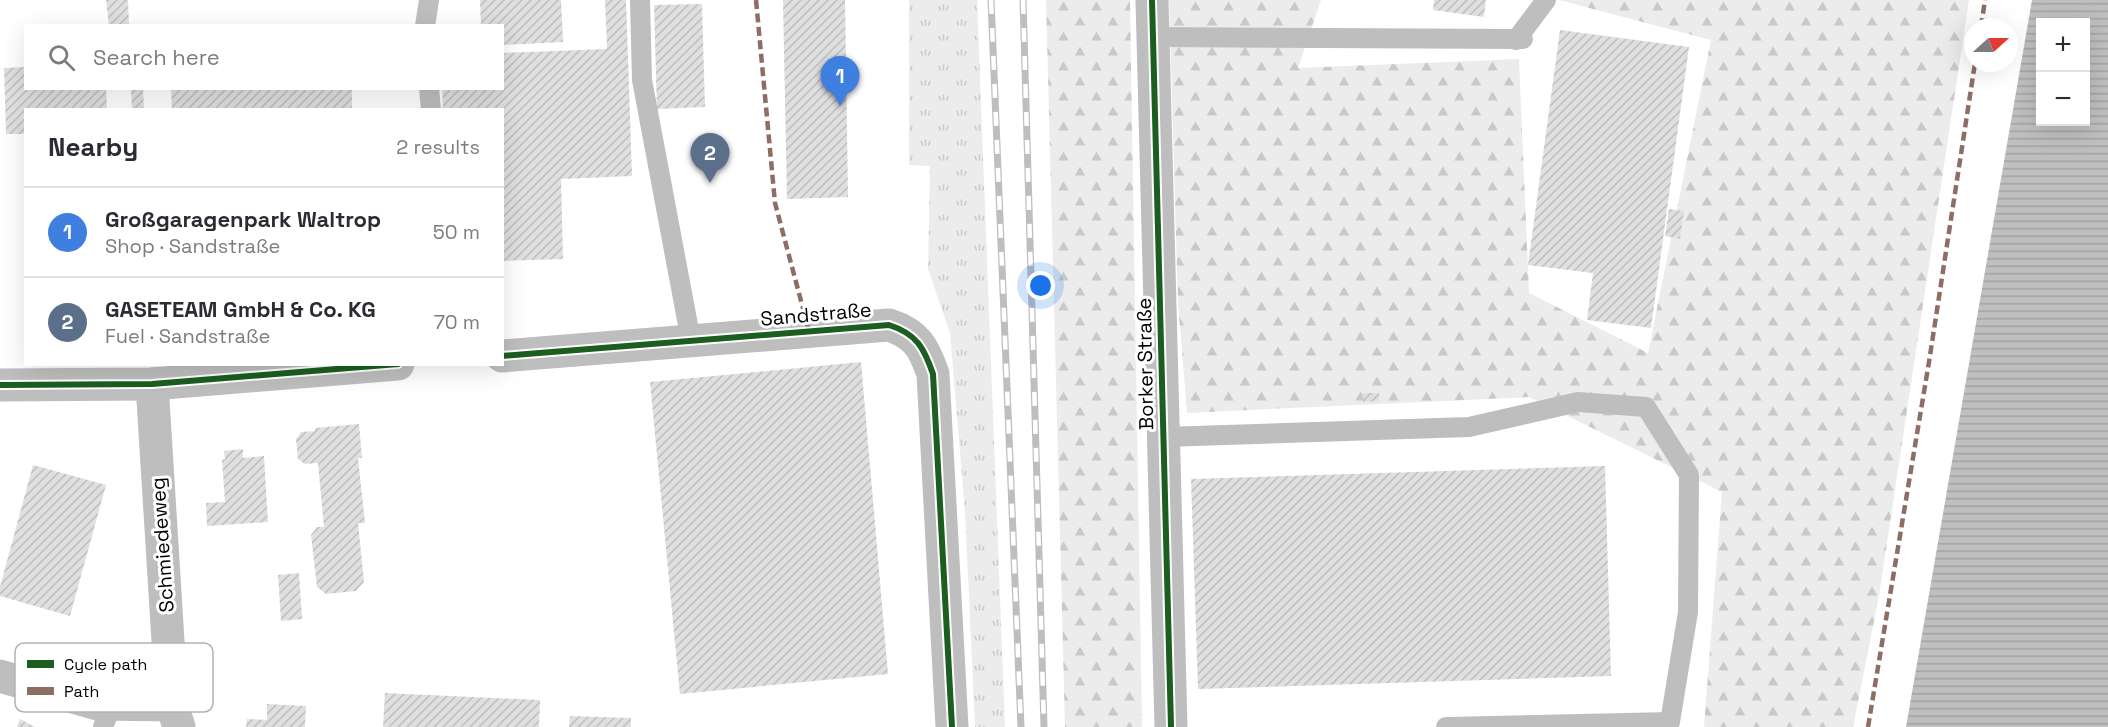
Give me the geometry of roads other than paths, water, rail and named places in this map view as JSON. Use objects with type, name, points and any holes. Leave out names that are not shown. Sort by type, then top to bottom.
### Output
[{"type":"street","name":"Borker Straße","points":[[1152,0],[1171,727]]},
{"type":"street","name":"Sandstraße","points":[[504,356],[889,325],[905,330],[924,349],[933,374],[951,727]]},
{"type":"street","points":[[0,385],[48,375],[152,384],[373,366]]},
{"type":"street","name":"Schmiedeweg","points":[[152,384],[171,643]]},
{"type":"street","name":"Schmiedeweg","points":[[0,676],[15,680]]},
{"type":"street","name":"Schmiedeweg","points":[[107,716],[176,716]]},
{"type":"lane","points":[[425,24],[429,0]]},
{"type":"lane","points":[[640,0],[642,80],[691,341]]},
{"type":"lane","points":[[1153,37],[1520,40],[1546,0]]},
{"type":"lane","points":[[429,90],[430,108]]},
{"type":"lane","points":[[1163,437],[1469,427],[1578,402],[1646,407],[1689,475],[1688,612],[1670,722],[1446,727]]},
{"type":"railway","points":[[991,0],[1021,727]]},
{"type":"railway","points":[[1023,0],[1044,727]]},
{"type":"place","name":"Großgaragenpark Waltrop","points":[[840,106]]},
{"type":"place","name":"GASETEAM GmbH & Co. KG","points":[[710,183]]}]
